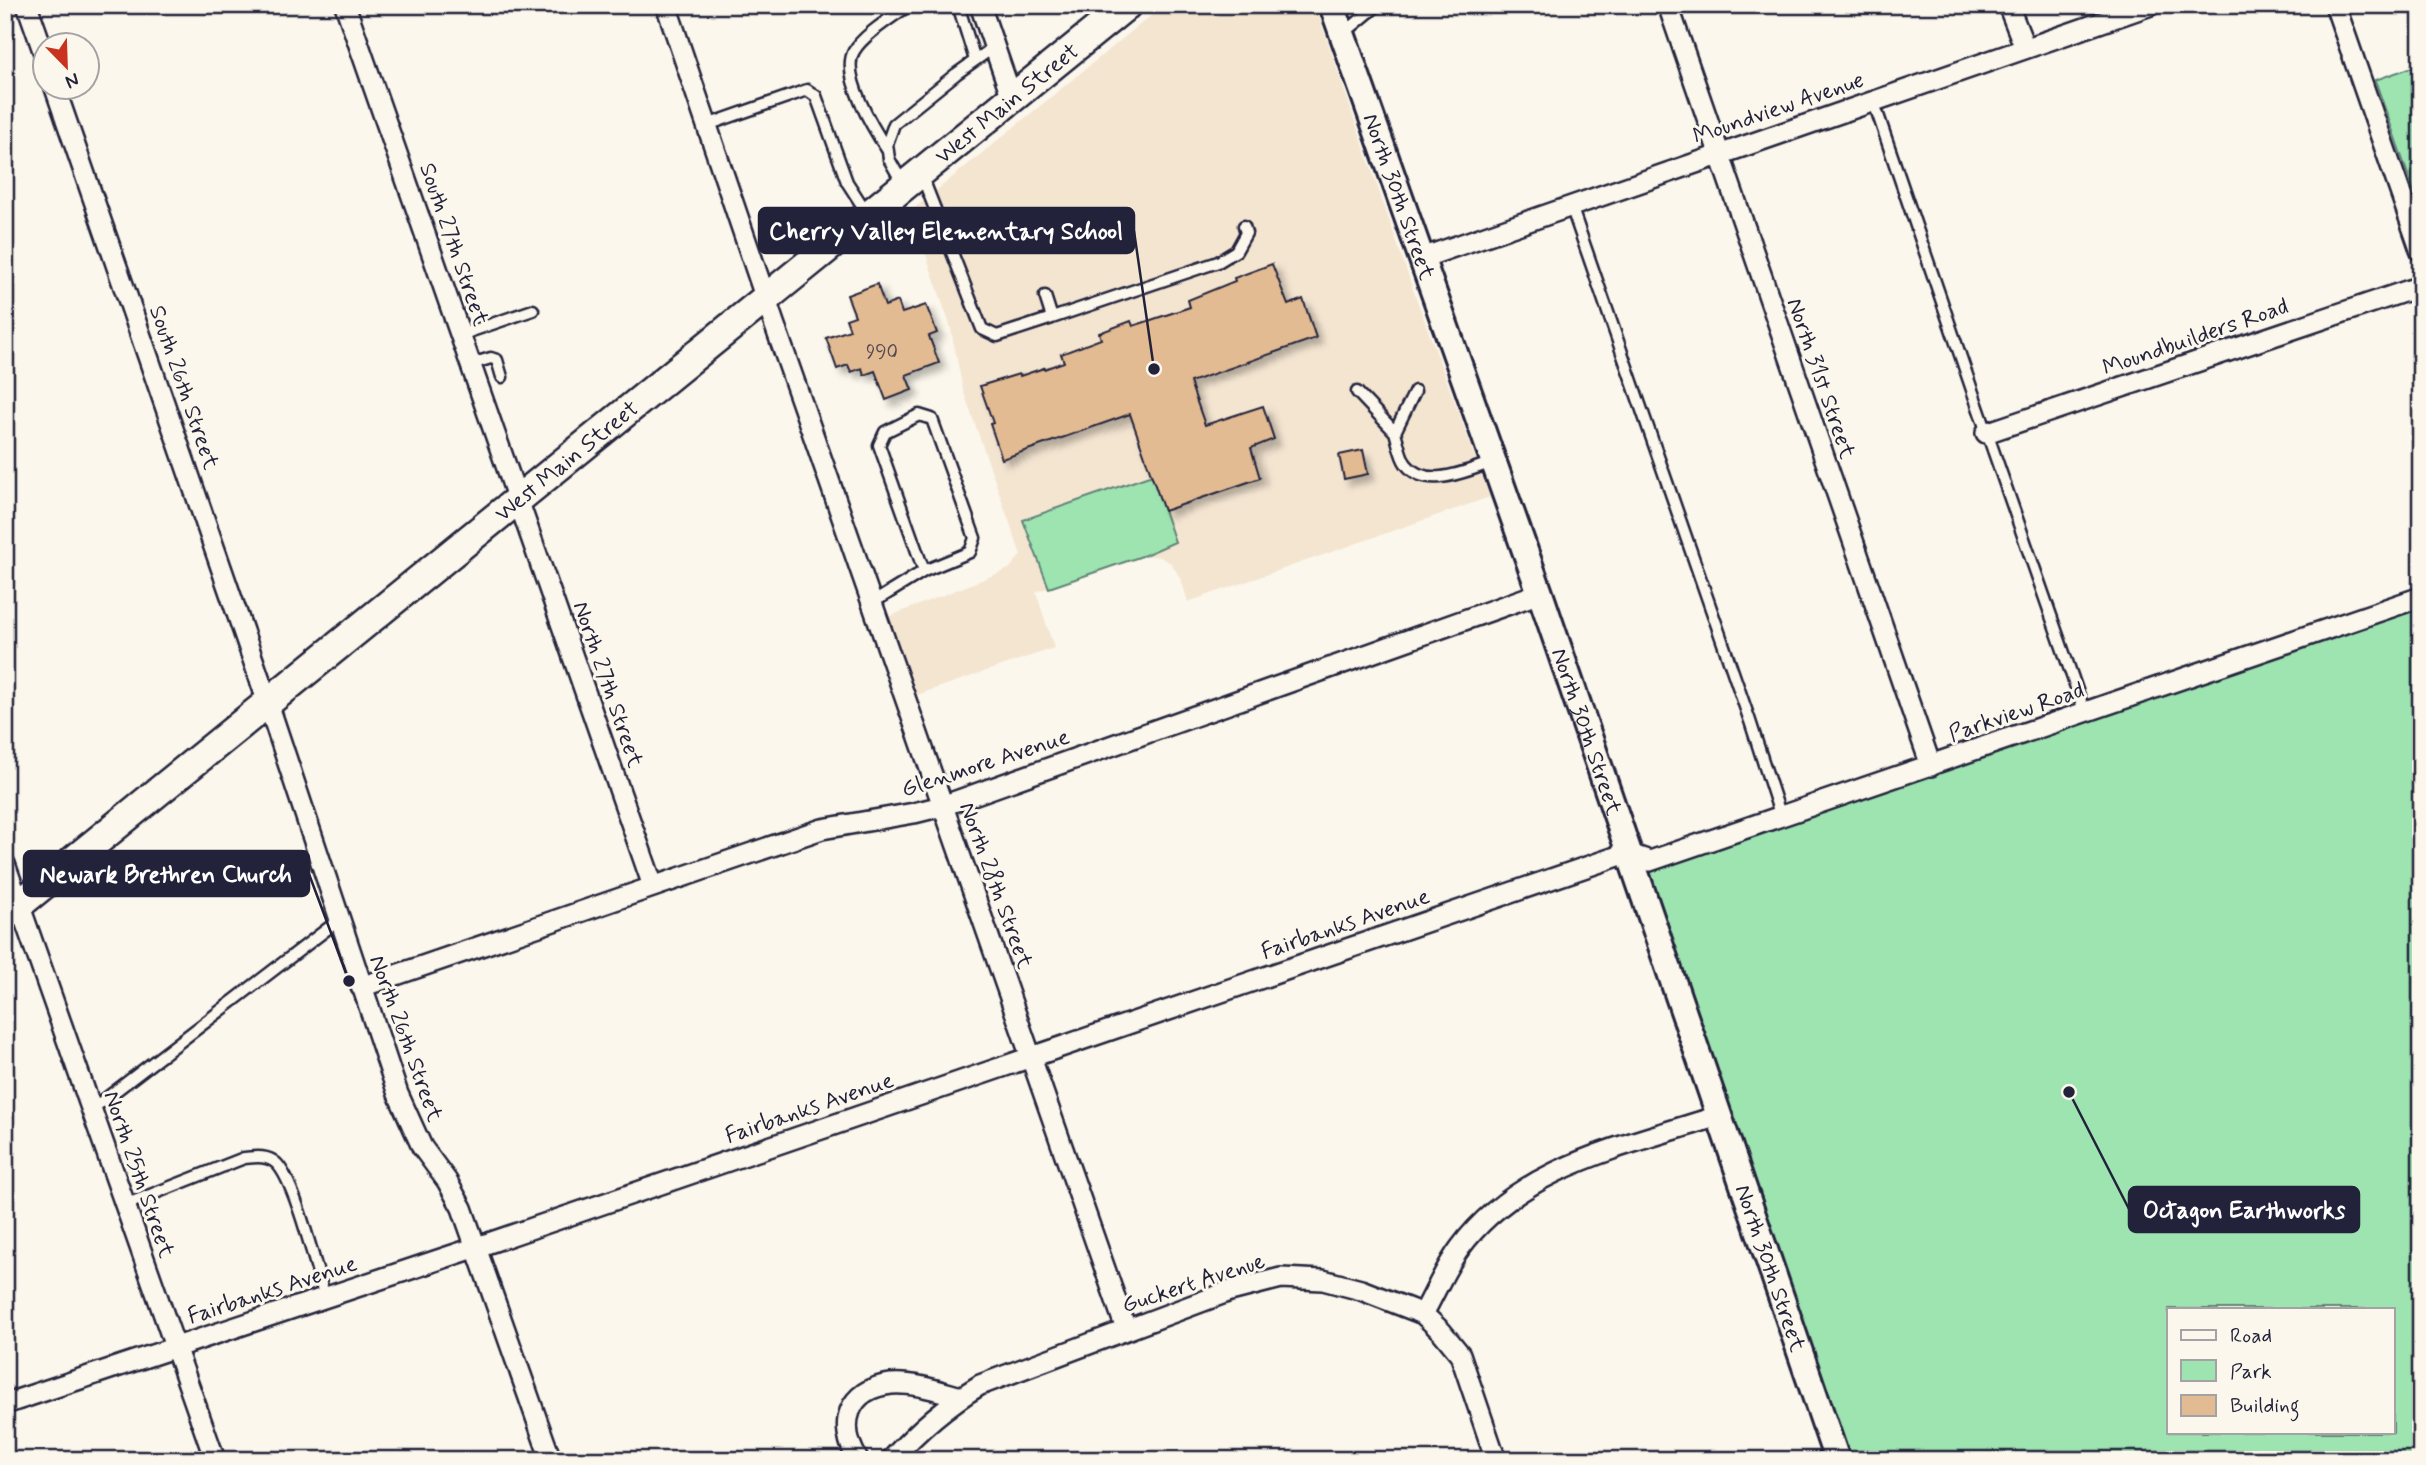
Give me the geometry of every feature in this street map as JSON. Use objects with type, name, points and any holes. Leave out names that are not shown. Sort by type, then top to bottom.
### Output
[{"type":"main road","name":"West Main Street","points":[[13,910],[1127,5]]},
{"type":"street","points":[[27,5],[36,32]]},
{"type":"street","name":"South 27th Street","points":[[345,5],[518,499]]},
{"type":"street","name":"North 28th Street","points":[[666,5],[942,806],[1126,1329]]},
{"type":"street","points":[[980,5],[1012,98]]},
{"type":"street","name":"North 30th Street","points":[[1332,5],[1540,593],[1835,1459]]},
{"type":"street","name":"North 31st Street","points":[[1668,5],[1931,766]]},
{"type":"street","points":[[2008,5],[2025,48]]},
{"type":"street","name":"Moundview Avenue","points":[[1422,258],[2151,5]]},
{"type":"street","points":[[2335,5],[2421,252]]},
{"type":"street","name":"South 26th Street","points":[[60,102],[268,703]]},
{"type":"street","name":"Moundbuilders Road","points":[[1986,433],[2421,286]]},
{"type":"street","name":"North 27th Street","points":[[518,499],[653,886]]},
{"type":"street","name":"Glenmore Avenue","points":[[361,987],[822,829],[942,806],[1540,593]]},
{"type":"street","name":"Parkview Road","points":[[1627,853],[1650,862],[2421,597]]},
{"type":"street","name":"North 26th Street","points":[[268,703],[398,1094],[422,1147],[457,1199],[477,1247],[551,1460]]},
{"type":"street","name":"Fairbanks Avenue","points":[[5,1404],[477,1247],[1627,853]]},
{"type":"street","name":"North 25th Street","points":[[5,864],[13,910],[92,1109],[215,1460]]},
{"type":"street","points":[[1496,1460],[1460,1354],[1423,1314],[1458,1250],[1478,1225],[1502,1203],[1563,1167],[1718,1116]]},
{"type":"street","name":"Guckert Avenue","points":[[891,1460],[913,1436],[961,1396],[980,1385],[1230,1291],[1281,1278],[1323,1280],[1361,1290],[1423,1314]]},
{"type":"street","points":[[858,1460],[847,1436],[847,1417],[856,1399],[871,1390],[892,1384],[961,1396]]},
{"type":"lane","points":[[909,5],[856,48],[850,60],[852,76],[872,127],[888,152],[912,179],[982,329],[997,336],[1218,262],[1236,251],[1246,233],[1244,226]]},
{"type":"lane","points":[[958,5],[975,60]]},
{"type":"lane","points":[[1343,35],[1378,5]]},
{"type":"lane","points":[[888,152],[887,144],[894,124],[994,47]]},
{"type":"lane","points":[[707,125],[807,90],[816,96],[847,182],[868,215]]},
{"type":"lane","points":[[1874,100],[1986,433],[2085,713]]},
{"type":"lane","points":[[1571,206],[1781,817]]},
{"type":"lane","points":[[1045,296],[1052,318]]},
{"type":"lane","points":[[460,335],[533,310]]},
{"type":"lane","points":[[471,365],[491,358],[497,360],[502,377]]},
{"type":"lane","points":[[1395,432],[1415,391]]},
{"type":"lane","points":[[1357,392],[1395,432],[1406,463],[1422,477],[1445,477],[1494,462]]},
{"type":"lane","points":[[872,603],[924,571],[970,552],[975,538],[932,419],[919,415],[884,432],[879,446],[924,571]]},
{"type":"lane","points":[[92,1109],[339,919]]},
{"type":"lane","points":[[125,1205],[244,1158],[263,1156],[275,1161],[286,1176],[297,1204],[325,1297]]},
{"type":"shaded area","points":[[1164,5],[1315,5],[1414,292],[1490,497],[1188,602],[1181,579],[1171,563],[1160,557],[1145,555],[1036,592],[1054,648],[905,699],[878,621],[1009,569],[1021,555],[963,390],[950,325],[911,211]]},
{"type":"green space","points":[[2421,64],[2421,212],[2375,80]]},
{"type":"green space","points":[[1152,475],[1175,542],[1049,588],[1023,520]]},
{"type":"green space","points":[[2421,602],[2421,1460],[1841,1460],[1645,874]]},
{"type":"building","points":[[1272,264],[1288,305],[1303,299],[1316,338],[1190,382],[1205,425],[1263,406],[1274,439],[1251,448],[1260,478],[1164,511],[1130,414],[1002,459],[980,386],[1064,362],[1061,354],[1101,339],[1099,333],[1131,321],[1133,326],[1190,307],[1188,300],[1235,281],[1234,278]]},
{"type":"building","points":[[877,284],[885,306],[898,301],[902,313],[926,305],[937,333],[929,336],[939,363],[906,375],[912,390],[886,400],[875,371],[864,375],[862,368],[851,372],[848,365],[837,369],[826,338],[850,330],[846,319],[855,316],[847,295]]},
{"type":"building","points":[[1363,450],[1368,474],[1344,479],[1339,455]]},
{"type":"place","name":"Cherry Valley Elementary School","points":[[1154,369]]},
{"type":"place","name":"Newark Brethren Church","points":[[349,981]]},
{"type":"place","name":"Octagon Earthworks","points":[[2069,1092]]}]
